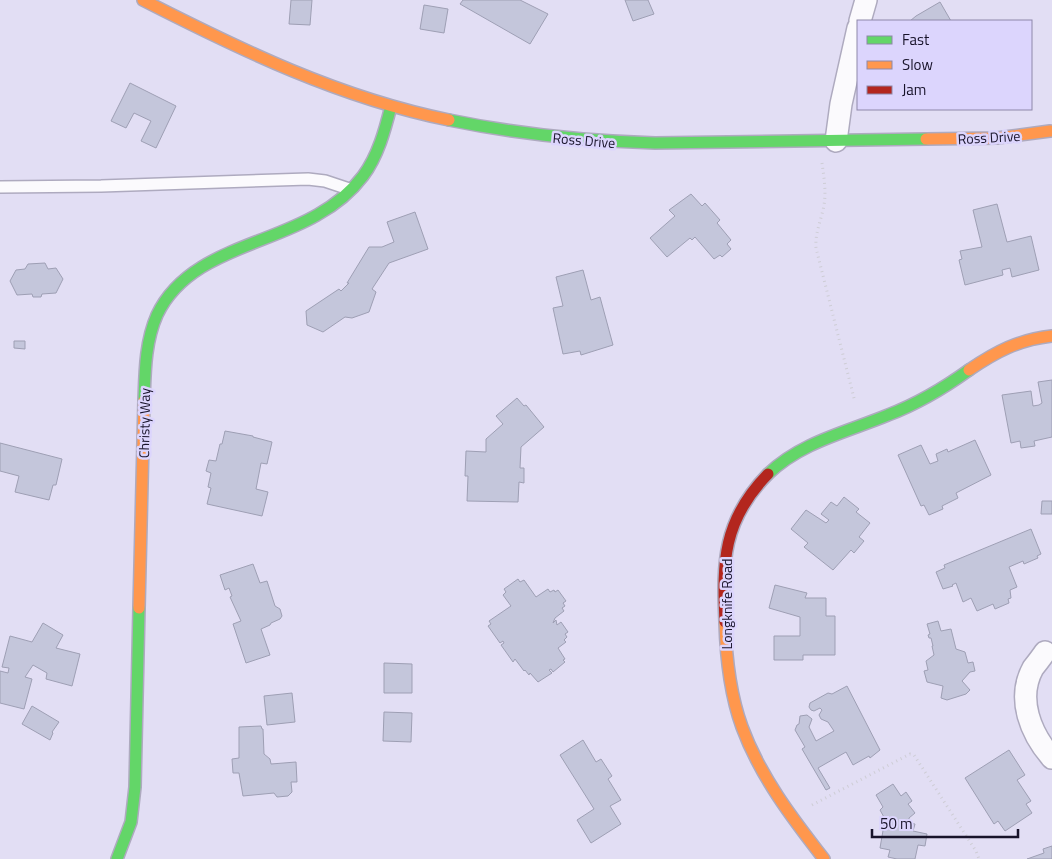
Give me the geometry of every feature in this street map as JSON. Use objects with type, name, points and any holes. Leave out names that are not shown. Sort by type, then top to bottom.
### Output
[{"type":"street","name":"Ross Drive","points":[[143,0],[206,33],[268,62],[325,85],[391,106],[444,119],[515,132],[600,142],[655,144],[997,138],[1050,132]]},
{"type":"street","points":[[860,20],[866,0]]},
{"type":"street","points":[[836,141],[841,104],[857,32]]},
{"type":"street","name":"Christy Way","points":[[117,859],[131,822],[135,787],[145,375],[149,340],[154,324],[167,299],[186,278],[227,254],[308,221],[329,209],[351,189],[362,177],[375,154],[391,106]]},
{"type":"street","name":"Longknife Road","points":[[824,859],[792,820],[775,795],[749,745],[737,713],[726,653],[724,580],[726,549],[737,518],[756,487],[784,460],[823,439],[880,419],[906,407],[944,387],[990,355],[1007,346],[1052,336]]},
{"type":"street","points":[[1045,652],[1028,681],[1026,703],[1028,718],[1036,735],[1052,758]]},
{"type":"lane","points":[[0,187],[101,186],[308,179],[325,181],[351,189]]},
{"type":"path","points":[[821,156],[825,189],[823,208],[815,235],[816,248],[856,408]]},
{"type":"path","points":[[805,809],[910,754],[914,755],[976,851],[979,859]]},
{"type":"building","points":[[291,0],[312,0],[310,25],[289,24]]},
{"type":"building","points":[[463,0],[520,0],[548,14],[530,44],[460,4]]},
{"type":"building","points":[[625,0],[648,0],[654,14],[633,21]]},
{"type":"building","points":[[940,2],[950,20],[911,20]]},
{"type":"building","points":[[424,5],[448,9],[444,33],[420,29]]},
{"type":"building","points":[[130,83],[176,106],[156,148],[141,141],[151,121],[134,113],[126,128],[111,121]]},
{"type":"building","points":[[691,194],[702,206],[705,203],[720,220],[717,223],[731,240],[727,244],[731,249],[722,257],[720,255],[714,259],[695,237],[692,240],[690,238],[667,257],[650,238],[675,216],[669,210]]},
{"type":"building","points":[[997,204],[1007,242],[1031,236],[1039,270],[1012,277],[1010,268],[1002,270],[1003,275],[965,285],[959,260],[962,259],[960,251],[982,247],[973,210]]},
{"type":"building","points":[[415,212],[428,249],[389,263],[372,289],[376,292],[369,312],[352,318],[345,317],[323,332],[307,325],[306,311],[339,289],[341,291],[349,283],[347,283],[369,247],[382,247],[394,242],[387,222]]},
{"type":"building","points":[[45,263],[48,269],[56,268],[63,279],[56,293],[42,294],[41,297],[33,297],[32,294],[17,295],[10,281],[16,270],[25,269],[28,264]]},
{"type":"building","points":[[583,270],[591,300],[600,297],[613,345],[581,355],[580,351],[563,354],[553,308],[563,306],[556,277]]},
{"type":"building","points":[[14,341],[25,341],[25,349],[14,348]]},
{"type":"building","points":[[1052,380],[1052,437],[1034,441],[1035,446],[1021,448],[1020,441],[1011,443],[1002,395],[1031,391],[1033,406],[1039,405],[1042,403],[1038,382]]},
{"type":"building","points":[[517,398],[524,406],[526,405],[544,427],[521,447],[520,468],[524,468],[524,483],[519,482],[518,502],[467,501],[466,451],[486,452],[486,439],[503,424],[496,416]]},
{"type":"building","points":[[225,431],[253,436],[272,442],[267,464],[261,463],[256,489],[268,492],[262,516],[207,504],[211,488],[208,487],[211,473],[206,471],[209,460],[216,461]]},
{"type":"building","points":[[975,440],[991,475],[956,493],[958,498],[942,506],[943,509],[929,515],[924,505],[921,506],[898,455],[921,445],[930,464],[938,461],[936,454],[947,449],[948,452]]},
{"type":"building","points":[[0,443],[62,459],[56,485],[53,485],[49,500],[15,492],[19,476],[0,471]]},
{"type":"building","points":[[844,497],[859,509],[856,512],[870,523],[859,537],[864,541],[854,553],[851,550],[833,570],[804,547],[808,543],[791,529],[806,510],[826,523],[829,520],[821,514],[831,502],[837,506]]},
{"type":"building","points":[[1042,501],[1052,501],[1052,514],[1041,514]]},
{"type":"building","points":[[1031,529],[1041,554],[1037,556],[1038,558],[1024,564],[1023,561],[1009,567],[1017,587],[1010,590],[1011,598],[1008,599],[1009,603],[995,609],[993,604],[977,611],[971,598],[963,602],[956,583],[943,589],[936,572],[945,568],[944,565]]},
{"type":"building","points":[[253,564],[260,583],[267,581],[275,606],[280,609],[282,616],[261,629],[270,655],[246,663],[233,624],[241,621],[230,597],[232,596],[229,588],[225,590],[220,575]]},
{"type":"building","points":[[518,579],[520,582],[524,580],[536,597],[548,589],[550,592],[558,590],[566,601],[563,603],[565,606],[562,608],[564,611],[555,618],[553,623],[556,620],[557,625],[561,622],[568,632],[565,634],[567,637],[564,640],[566,642],[558,648],[565,662],[553,672],[551,669],[549,670],[552,673],[538,682],[530,673],[529,675],[524,671],[515,659],[513,662],[501,645],[504,643],[503,641],[500,643],[488,626],[491,624],[489,621],[511,606],[503,595],[506,592],[504,589]]},
{"type":"building","points":[[775,585],[807,593],[805,598],[826,598],[826,616],[835,616],[835,655],[803,655],[803,660],[774,660],[774,636],[800,636],[800,617],[769,608]]},
{"type":"building","points":[[938,621],[941,631],[951,629],[956,649],[965,652],[968,663],[973,662],[975,671],[970,672],[962,681],[970,690],[966,694],[947,700],[941,698],[943,686],[927,682],[924,671],[928,670],[926,661],[934,655],[927,624]]},
{"type":"building","points":[[43,623],[63,635],[56,648],[80,654],[72,686],[46,679],[47,673],[33,665],[25,677],[32,679],[24,709],[0,703],[0,671],[8,673],[9,668],[2,667],[10,636],[32,642]]},
{"type":"building","points":[[384,663],[412,664],[412,693],[384,693]]},
{"type":"building","points":[[847,686],[880,750],[870,758],[869,756],[853,765],[846,752],[818,768],[830,788],[826,790],[802,749],[805,747],[795,730],[799,724],[800,716],[807,715],[812,719],[809,727],[816,741],[834,731],[828,722],[821,719],[819,715],[822,710],[820,708],[814,711],[811,710],[809,707],[810,703],[828,693],[832,694]]},
{"type":"building","points":[[292,693],[295,722],[267,725],[264,696]]},
{"type":"building","points":[[32,706],[59,722],[52,732],[50,740],[22,724]]},
{"type":"building","points":[[384,712],[412,713],[411,742],[383,741]]},
{"type":"building","points":[[261,726],[263,729],[264,754],[270,759],[271,764],[296,762],[297,782],[291,782],[292,792],[288,796],[277,797],[274,793],[243,796],[239,773],[233,773],[232,759],[239,758],[239,727]]},
{"type":"building","points":[[583,740],[596,762],[601,759],[612,776],[608,779],[621,800],[610,806],[621,824],[591,843],[577,820],[594,809],[560,755]]},
{"type":"building","points":[[1009,750],[1025,775],[1017,780],[1031,801],[1026,804],[1032,813],[1005,831],[998,821],[994,824],[965,778]]},
{"type":"building","points":[[893,784],[901,796],[906,792],[912,801],[908,804],[915,813],[909,818],[909,823],[915,824],[913,831],[927,834],[925,846],[918,845],[915,859],[888,857],[890,850],[880,848],[885,819],[880,810],[883,807],[876,795]]},
{"type":"building","points":[[1052,846],[1052,859],[1027,859],[1044,853],[1043,849]]},
{"type":"traffic: fast","points":[[144,401],[146,358],[150,336],[157,315],[170,294],[206,264],[228,253],[296,226],[324,211],[342,198],[358,182],[373,160],[391,106]]},
{"type":"traffic: fast","points":[[449,120],[526,133],[577,139],[629,142],[926,139]]},
{"type":"traffic: fast","points":[[768,474],[781,463],[810,446],[920,401],[969,370]]},
{"type":"traffic: fast","points":[[117,859],[131,822],[135,787],[139,608]]},
{"type":"traffic: slow","points":[[143,0],[217,37],[330,86],[409,111],[449,120]]},
{"type":"traffic: slow","points":[[926,139],[997,138],[1050,131]]},
{"type":"traffic: slow","points":[[969,370],[1008,347],[1029,340],[1052,336]]},
{"type":"traffic: slow","points":[[139,608],[144,401]]},
{"type":"traffic: slow","points":[[725,622],[726,649],[732,689],[738,714],[749,745],[778,796],[824,859]]},
{"type":"traffic: jam","points":[[725,622],[724,580],[728,543],[742,508],[753,491],[768,474]]}]
